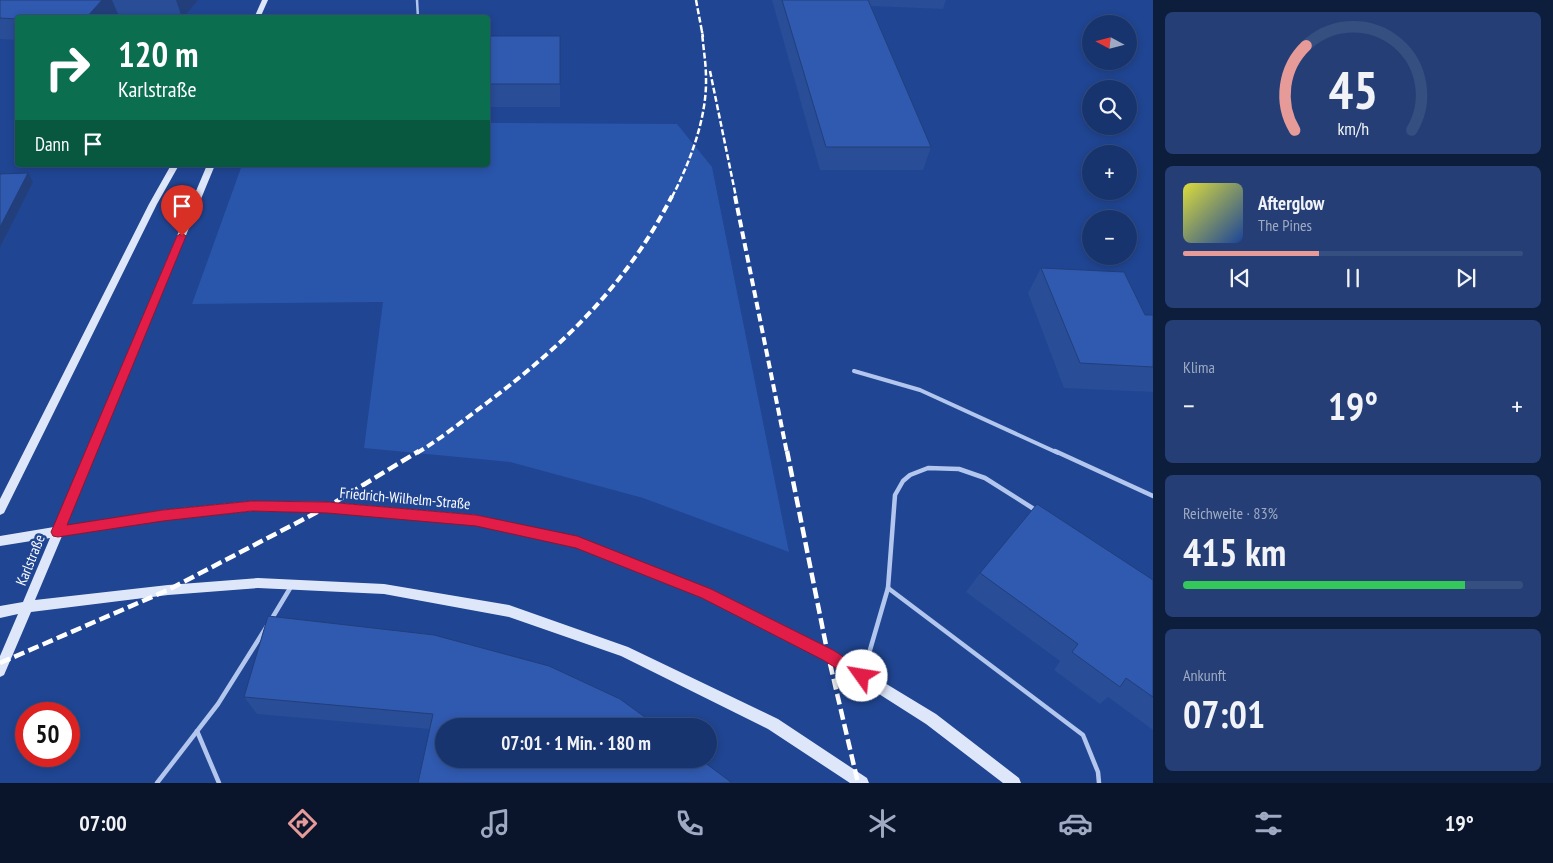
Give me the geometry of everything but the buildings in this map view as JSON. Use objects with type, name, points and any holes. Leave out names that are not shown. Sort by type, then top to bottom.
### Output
[{"type":"main road","points":[[258,15],[264,0]]},
{"type":"main road","points":[[0,510],[153,204],[174,167]]},
{"type":"main road","name":"Karlstraße","points":[[0,671],[210,167]]},
{"type":"main road","name":"Friedrich-Wilhelm-Straße","points":[[0,541],[163,515],[252,506],[327,507],[476,520],[577,542],[707,594],[828,655],[931,719],[1014,783]]},
{"type":"main road","points":[[0,612],[168,590],[258,583],[293,583],[384,589],[509,611],[624,651],[773,724],[862,783]]},
{"type":"lane","points":[[417,0],[418,15]]},
{"type":"lane","points":[[854,371],[920,390],[1153,496]]},
{"type":"lane","points":[[862,676],[888,588],[895,495],[903,481],[915,472],[934,467],[957,469],[977,474],[1043,516]]},
{"type":"lane","points":[[157,783],[218,704],[293,583]]},
{"type":"lane","points":[[888,588],[1083,734],[1098,772],[1099,783]]},
{"type":"lane","points":[[197,731],[219,783]]},
{"type":"shaded area","points":[[490,123],[677,124],[712,167],[789,552],[643,498],[510,462],[364,448],[383,302],[192,304],[241,167],[490,167]]},
{"type":"railway","points":[[696,0],[702,33]]},
{"type":"railway","points":[[672,197],[691,155],[704,109],[706,66],[702,33]]},
{"type":"railway","points":[[702,33],[703,37]]},
{"type":"railway","points":[[710,71],[736,197]]},
{"type":"railway","points":[[417,453],[516,380],[569,334],[615,284],[654,228],[672,196]]},
{"type":"railway","points":[[735,196],[787,453]]},
{"type":"railway","points":[[0,663],[168,590],[327,507],[419,451]]},
{"type":"railway","points":[[787,451],[828,655],[858,783]]},
{"type":"route","points":[[182,236],[58,532],[163,515],[252,506],[327,507],[476,520],[577,542],[707,594],[828,655],[862,676]]}]
